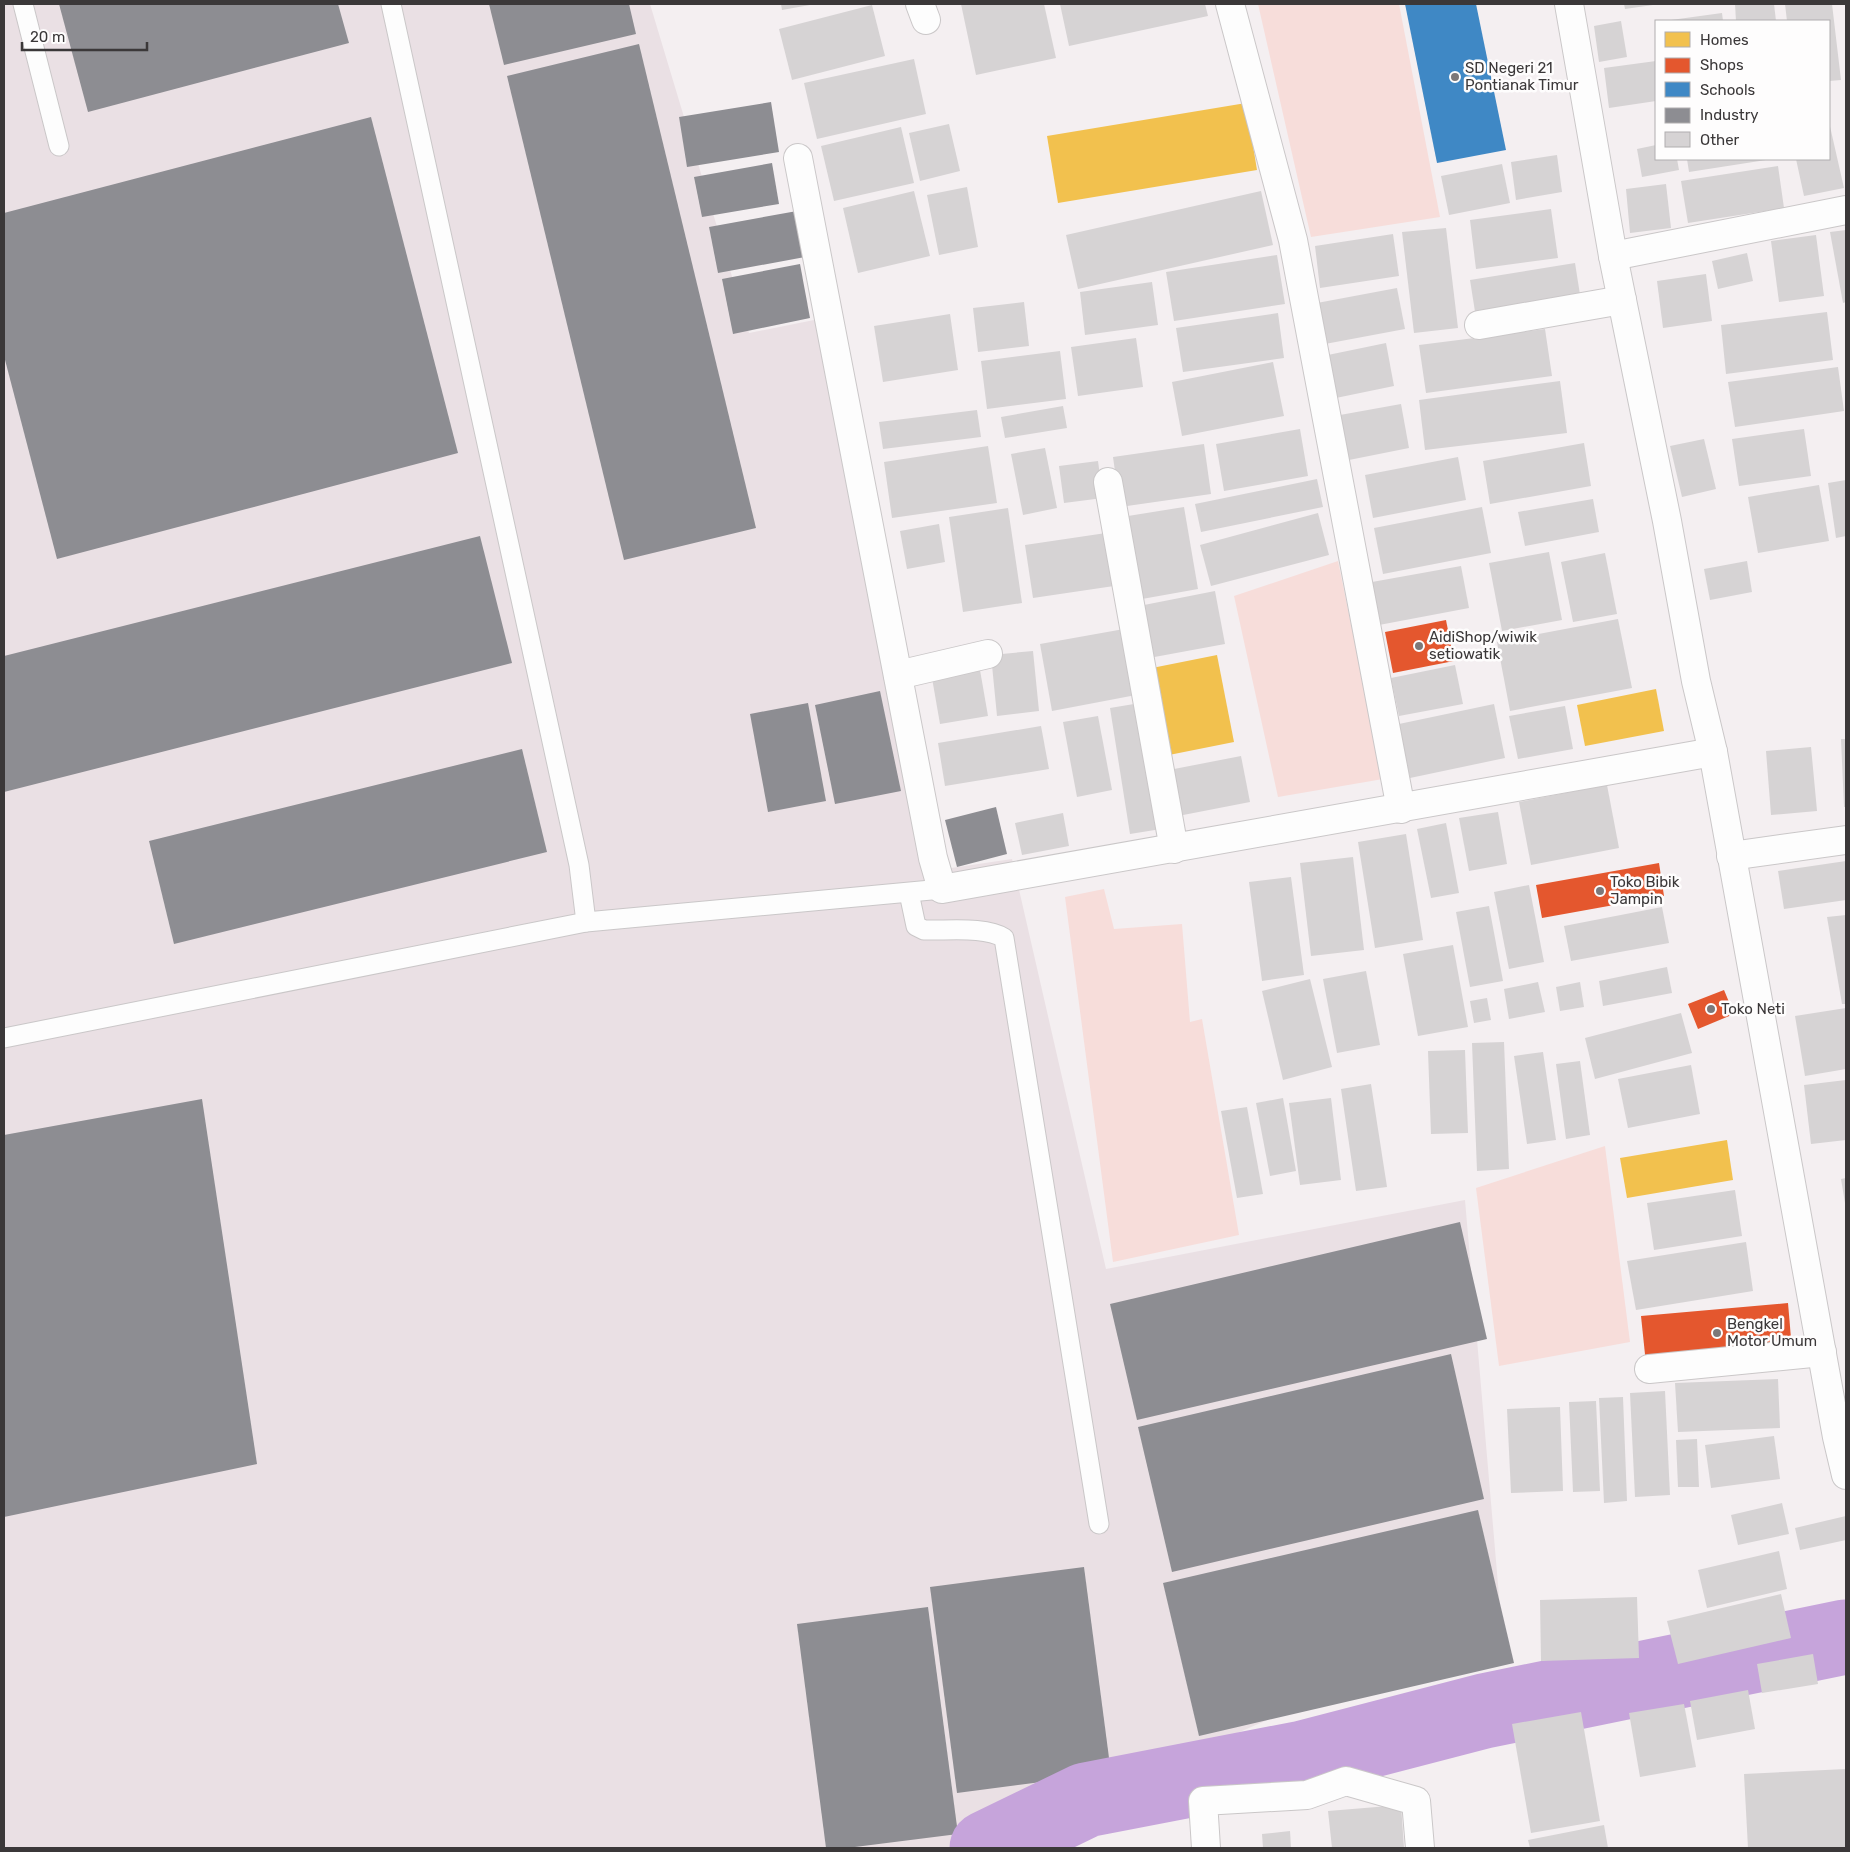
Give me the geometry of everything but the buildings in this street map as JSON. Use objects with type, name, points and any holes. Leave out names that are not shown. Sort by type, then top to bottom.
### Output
[{"type":"street","points":[[1230,4],[1293,240],[1401,809]]},
{"type":"street","points":[[1569,4],[1613,256],[1667,521],[1696,681],[1713,752],[1846,1475]]},
{"type":"street","points":[[798,158],[933,858],[942,889],[1401,809],[1713,752]]},
{"type":"street","points":[[1613,256],[1846,210]]},
{"type":"street","points":[[1479,325],[1622,300]]},
{"type":"street","points":[[1108,482],[1174,849]]},
{"type":"street","points":[[898,675],[988,654]]},
{"type":"street","points":[[1731,856],[1846,840]]},
{"type":"street","points":[[1649,1369],[1822,1352]]},
{"type":"street","points":[[1206,1848],[1203,1801],[1307,1795],[1346,1781],[1416,1801],[1420,1848]]},
{"type":"lane","points":[[23,4],[59,146]]},
{"type":"lane","points":[[391,4],[579,865],[586,922]]},
{"type":"lane","points":[[4,1038],[586,922],[942,889]]},
{"type":"lane","points":[[908,893],[916,926],[924,930],[980,931],[998,934],[1004,938],[1099,1524]]},
{"type":"shaded area","points":[[4,4],[650,4],[749,333],[819,319],[931,871],[1012,859],[1106,1269],[1465,1200],[1501,1619],[971,1848],[4,1848]]},
{"type":"shaded area","points":[[1258,4],[1399,4],[1440,217],[1311,237]]},
{"type":"shaded area","points":[[1338,561],[1383,779],[1278,797],[1234,596]]},
{"type":"shaded area","points":[[1104,889],[1114,929],[1182,924],[1190,1022],[1202,1019],[1239,1235],[1113,1262],[1065,897]]},
{"type":"shaded area","points":[[1605,1146],[1630,1342],[1499,1366],[1476,1188]]},
{"type":"waterway","points":[[987,1848],[1086,1800],[1303,1758],[1484,1711],[1845,1637]]},
{"type":"place","name":"SD Negeri 21 Pontianak Timur","points":[[1455,77]]},
{"type":"place","name":"AidiShop/wiwik setiowatik","points":[[1419,646]]},
{"type":"place","name":"Toko Bibik Jampin","points":[[1600,891]]},
{"type":"place","name":"Toko Neti","points":[[1711,1009]]},
{"type":"place","name":"Bengkel Motor Umum","points":[[1717,1333]]}]
